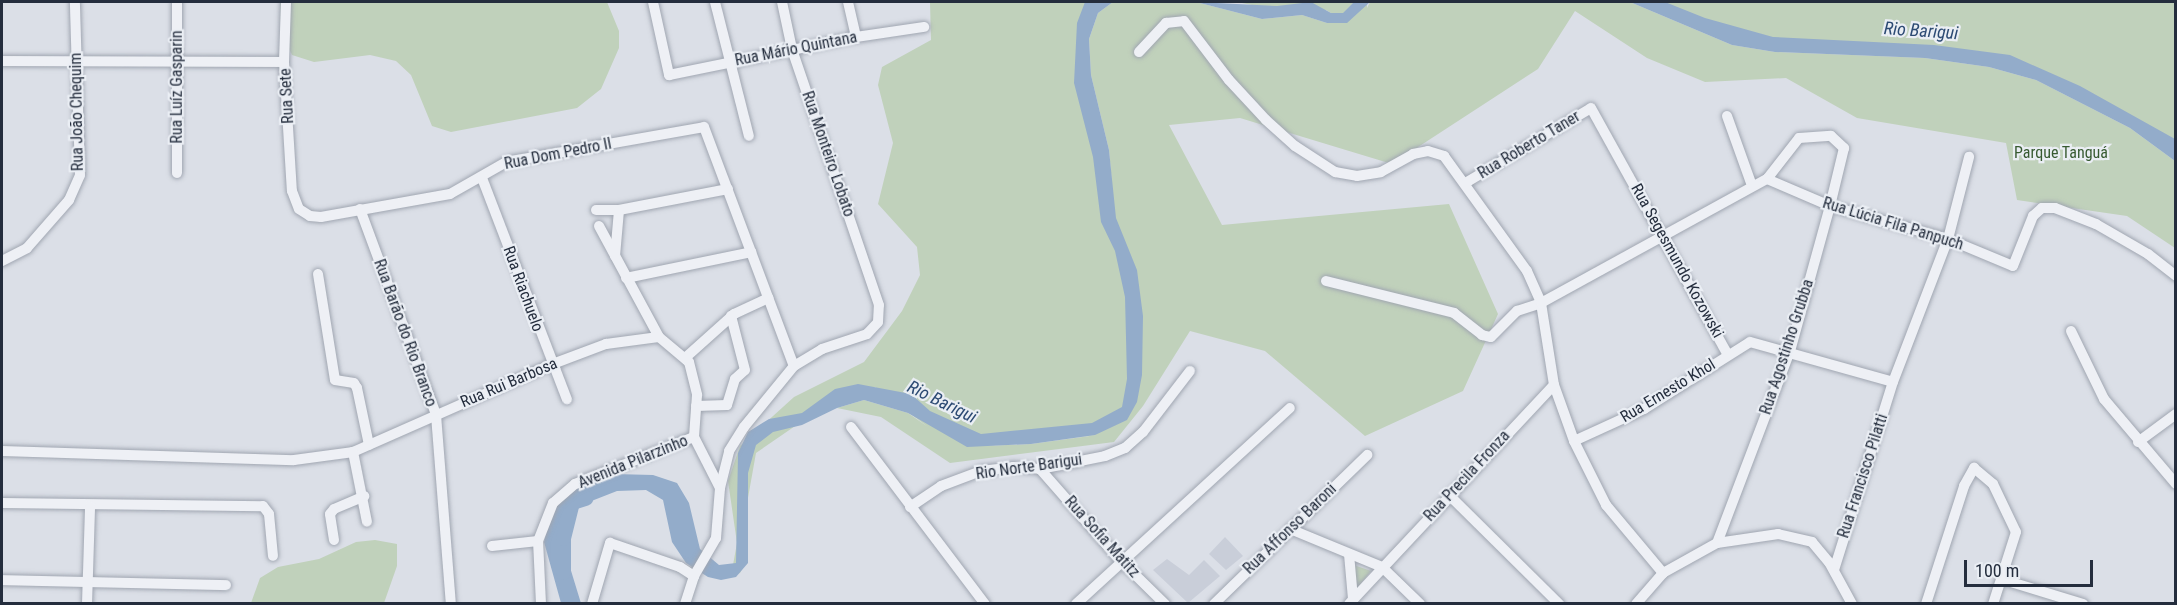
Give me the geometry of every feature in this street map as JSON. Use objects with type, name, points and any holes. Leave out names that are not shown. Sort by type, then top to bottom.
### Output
[{"type":"street","name":"Rua João Chequim","points":[[4,260],[27,248],[69,200],[80,175],[75,2]]},
{"type":"street","name":"Rua Luíz Gasparin","points":[[177,2],[177,172]]},
{"type":"street","name":"Rua Sete","points":[[286,2],[284,62],[292,191]]},
{"type":"street","name":"Rua Mário Quintana","points":[[653,2],[669,75],[792,49],[924,27]]},
{"type":"street","points":[[715,2],[728,63],[748,136]]},
{"type":"street","name":"Rua Monteiro Lobato","points":[[782,2],[792,49],[879,305],[878,322],[867,334],[822,349],[794,366]]},
{"type":"street","points":[[848,2],[856,37]]},
{"type":"street","points":[[1139,52],[1166,22],[1184,21],[1229,80],[1266,120],[1295,146],[1335,172],[1357,176],[1382,172],[1413,154],[1428,151],[1444,156],[1467,182],[1527,271],[1541,303],[1554,385],[1574,441],[1605,505],[1664,573]]},
{"type":"street","points":[[2,61],[284,62]]},
{"type":"street","name":"Rua Roberto Taner","points":[[1467,182],[1591,108]]},
{"type":"street","name":"Rua Segesmundo Kozowski","points":[[1591,108],[1664,234],[1728,355],[1743,345],[1757,341],[1893,382]]},
{"type":"street","points":[[1727,116],[1752,186]]},
{"type":"street","name":"Rua Dom Pedro II","points":[[292,191],[299,209],[310,216],[360,209],[450,194],[482,178],[506,162],[704,127],[728,189]]},
{"type":"street","name":"Rua Agostinho Grubba","points":[[1717,543],[1790,351],[1844,148],[1831,136],[1799,138],[1767,179]]},
{"type":"street","name":"Rua Francisco Pilatti","points":[[1834,570],[1893,382],[1948,239],[1969,157]]},
{"type":"street","name":"Rua Riachuelo","points":[[482,178],[550,365],[567,399]]},
{"type":"street","points":[[1326,281],[1445,310],[1482,335],[1491,337],[1517,311],[1541,303],[1767,179]]},
{"type":"street","name":"Rua Lúcia Fila Panpuch","points":[[1767,179],[1830,206],[1948,239],[2013,266],[2033,216],[2042,208],[2055,208],[2096,224],[2148,254],[2175,276]]},
{"type":"street","points":[[596,210],[619,210],[728,189],[794,366],[729,451],[720,488],[716,538],[695,575],[685,603]]},
{"type":"street","name":"Rua Barão do Rio Branco","points":[[360,209],[436,415],[451,603]]},
{"type":"street","points":[[615,256],[619,210]]},
{"type":"street","points":[[598,226],[659,337],[685,358],[694,379],[696,406],[694,437]]},
{"type":"street","points":[[2,248],[4,260]]},
{"type":"street","points":[[626,278],[751,252]]},
{"type":"street","points":[[318,274],[335,380],[354,383],[357,388],[369,445]]},
{"type":"street","points":[[685,358],[731,316],[768,298]]},
{"type":"street","points":[[696,406],[727,405],[735,380],[746,370],[731,316]]},
{"type":"street","points":[[2071,331],[2104,399],[2175,484]]},
{"type":"street","name":"Rua Rui Barbosa","points":[[2,451],[294,460],[353,452],[550,365],[606,344],[659,337]]},
{"type":"street","name":"Rua Ernesto Khol","points":[[1574,441],[1644,409],[1728,355]]},
{"type":"street","name":"Rio Norte Barigui","points":[[910,507],[941,486],[981,471],[1012,467],[1040,469],[1105,456],[1125,448],[1143,432],[1190,371]]},
{"type":"street","name":"Rua Precila Fronza","points":[[1351,601],[1554,385]]},
{"type":"street","points":[[1076,603],[1120,560],[1290,408]]},
{"type":"street","points":[[2139,442],[2175,414]]},
{"type":"street","points":[[851,427],[985,603]]},
{"type":"street","name":"Avenida Pilarzinho","points":[[541,603],[538,541],[553,503],[575,484],[694,437],[720,488]]},
{"type":"street","points":[[353,452],[367,522]]},
{"type":"street","name":"Rua Affonso Baroni","points":[[1214,603],[1367,456]]},
{"type":"street","points":[[1926,603],[1964,486],[1974,468],[1993,484],[2016,532],[1993,603]]},
{"type":"street","name":"Rua Sofia Matitz","points":[[1040,469],[1120,560],[1165,603]]},
{"type":"street","points":[[1449,495],[1559,603]]},
{"type":"street","points":[[334,540],[330,514],[334,509],[363,496]]},
{"type":"street","points":[[2,502],[90,506],[263,506],[269,513],[273,556]]},
{"type":"street","points":[[87,603],[90,506]]},
{"type":"street","points":[[1290,529],[1382,567],[1420,603]]},
{"type":"street","points":[[1636,603],[1664,573],[1717,543],[1779,534],[1797,536],[1812,543],[1834,570],[1852,603]]},
{"type":"street","points":[[492,546],[538,541]]},
{"type":"street","points":[[592,603],[610,543],[681,567],[695,575]]},
{"type":"street","points":[[1349,554],[1351,601]]},
{"type":"street","points":[[2001,579],[2083,603]]},
{"type":"street","points":[[2,580],[226,585]]},
{"type":"shaded area","points":[[1225,537],[1243,556],[1226,570],[1209,554]]},
{"type":"shaded area","points":[[1167,559],[1189,575],[1204,560],[1220,576],[1188,603],[1153,570]]},
{"type":"green space","points":[[280,2],[607,2],[619,31],[619,48],[601,89],[577,108],[451,132],[432,126],[411,75],[396,61],[370,55],[314,62],[292,55],[281,32]]},
{"type":"green space","name":"Parque Tanguá","points":[[930,2],[1088,2],[1083,44],[1112,183],[1109,150],[1091,75],[1089,39],[1098,13],[1113,2],[1196,2],[1262,19],[1302,15],[1327,23],[1331,13],[1326,10],[1272,9],[1237,2],[1367,2],[1367,8],[1370,2],[1630,2],[1732,45],[1775,52],[1925,58],[1989,67],[2036,80],[2130,128],[2175,161],[2175,248],[2127,216],[2017,200],[2006,143],[1857,118],[1786,78],[1705,82],[1647,58],[1575,11],[1538,69],[1392,164],[1240,118],[1169,125],[1222,225],[1449,204],[1498,314],[1463,391],[1365,436],[1265,351],[1190,331],[1143,406],[1114,442],[950,463],[881,417],[837,408],[864,400],[908,413],[928,427],[875,387],[801,422],[756,453],[746,509],[748,556],[740,573],[731,576],[737,543],[728,481],[740,446],[794,397],[864,362],[902,311],[920,275],[917,247],[878,204],[893,143],[878,85],[882,67],[931,40]],"holes":[[[1134,297],[1127,420],[1127,368]],[[1097,435],[1031,444],[985,446]]]},
{"type":"green space","points":[[1662,2],[2175,2],[2175,141],[2006,61],[1807,45],[1737,34]]},
{"type":"green space","points":[[375,540],[397,544],[397,566],[384,603],[251,603],[260,578],[278,567],[319,559],[356,542]]},
{"type":"green space","points":[[1351,564],[1371,571],[1355,591]]},
{"type":"water","points":[[1085,2],[1113,2],[1098,13],[1089,39],[1091,75],[1109,150],[1116,218],[1137,270],[1143,316],[1142,375],[1137,402],[1127,420],[1095,435],[1031,444],[967,447],[908,413],[864,400],[837,408],[802,425],[773,432],[756,445],[748,473],[748,563],[736,577],[721,580],[708,577],[686,563],[672,542],[663,500],[646,490],[617,491],[571,509],[562,534],[558,569],[572,603],[561,603],[544,542],[549,519],[558,502],[575,488],[614,474],[653,475],[677,483],[689,503],[700,549],[719,565],[736,563],[738,453],[748,432],[769,419],[802,413],[835,389],[858,384],[911,394],[930,411],[981,434],[1092,423],[1122,407],[1127,379],[1125,297],[1115,251],[1101,222],[1093,157],[1074,83],[1077,23]]},
{"type":"water","points":[[1196,2],[1277,6],[1311,2],[1331,13],[1343,13],[1354,2],[1370,2],[1347,23],[1327,23],[1302,15],[1262,19]]},
{"type":"water","points":[[1630,2],[1665,2],[1705,18],[1773,37],[1934,45],[2010,55],[2080,86],[2175,139],[2175,161],[2130,128],[2036,80],[1989,67],[1925,58],[1775,52],[1732,45]]},
{"type":"waterway","name":"Rio Barigui","points":[[573,604],[563,572],[563,538],[572,502],[585,498]]}]
